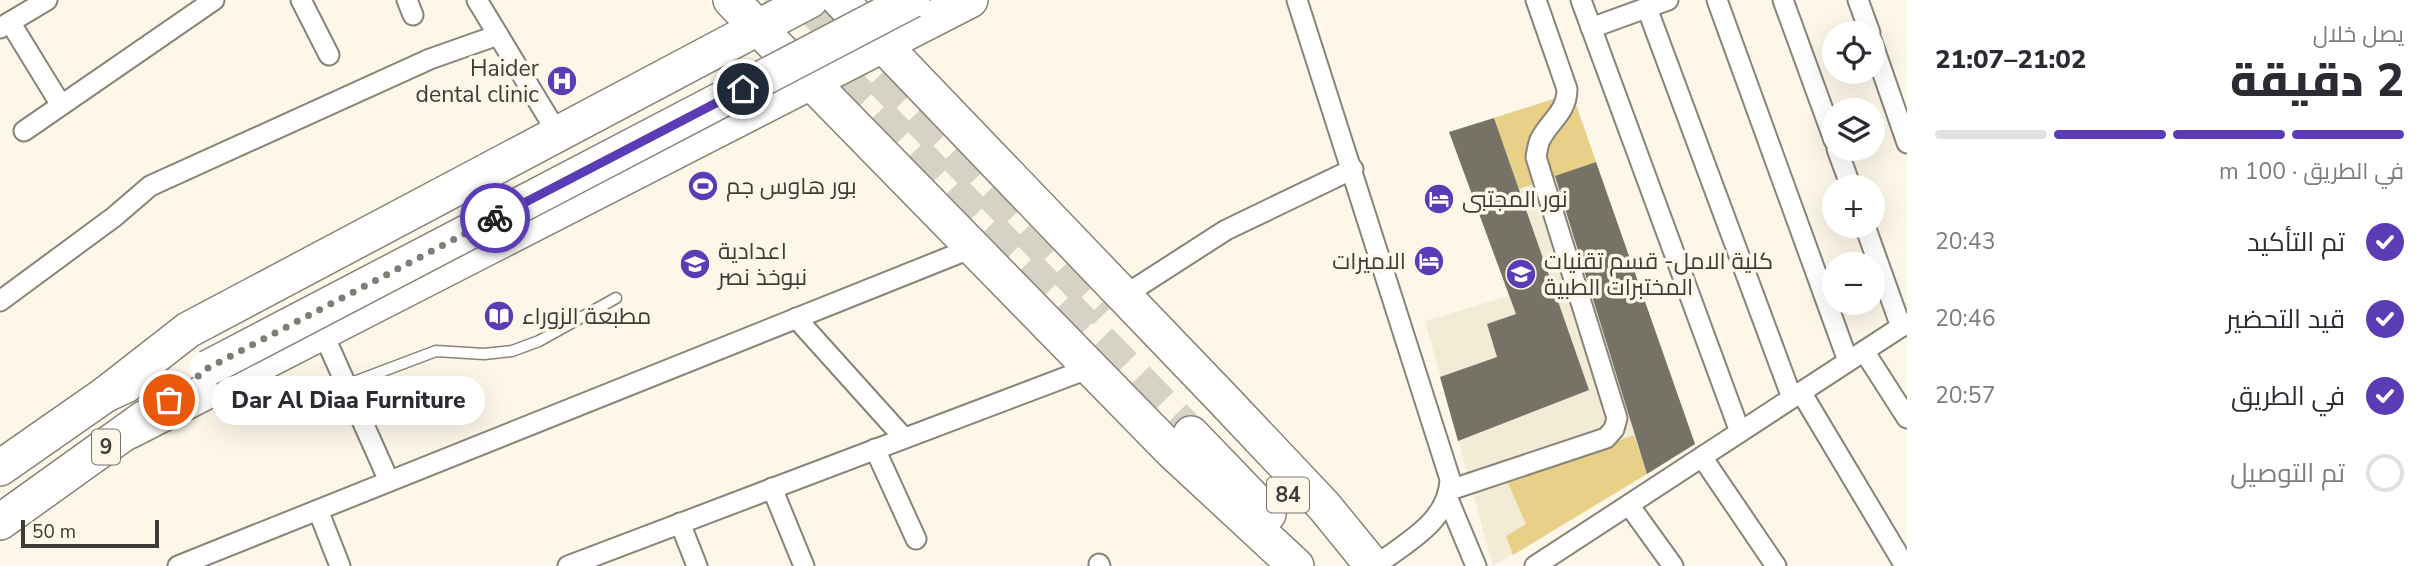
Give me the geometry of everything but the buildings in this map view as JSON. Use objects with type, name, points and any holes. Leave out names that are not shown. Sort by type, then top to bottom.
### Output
[{"type":"highway","points":[[720,48],[727,39],[732,22],[725,0]]},
{"type":"highway","points":[[731,0],[1223,502],[1296,566]]},
{"type":"highway","points":[[106,394],[188,330],[810,0]]},
{"type":"highway","points":[[840,0],[1125,295],[1324,506],[1374,566]]},
{"type":"highway","name":"9","points":[[0,522],[129,431],[203,359],[870,0]]},
{"type":"highway","name":"9","points":[[0,468],[106,394],[203,359],[912,0]]},
{"type":"highway","points":[[129,431],[957,6]]},
{"type":"highway","points":[[929,91],[920,70],[921,47],[930,27],[957,6]]},
{"type":"highway","points":[[761,107],[804,102],[834,113],[854,126]]},
{"type":"highway","name":"84","points":[[1313,566],[1263,508],[1199,426],[1374,566]]},
{"type":"street","points":[[47,0],[12,16],[61,106]]},
{"type":"street","points":[[24,131],[214,0]]},
{"type":"street","points":[[301,0],[329,55]]},
{"type":"street","points":[[477,0],[558,134]]},
{"type":"street","points":[[1297,0],[1443,449],[1449,495],[1476,566]]},
{"type":"street","points":[[1374,566],[1433,521],[1449,495],[1606,438],[1614,429],[1617,418],[1536,157],[1540,139],[1567,100],[1567,89],[1536,0]]},
{"type":"street","points":[[1580,0],[1740,432]]},
{"type":"street","points":[[1591,28],[1668,0]]},
{"type":"street","points":[[1717,0],[1856,356],[1907,418]]},
{"type":"street","points":[[1783,0],[1822,107]]},
{"type":"street","points":[[1858,0],[1866,21]]},
{"type":"street","points":[[1647,8],[1797,395],[1905,566]]},
{"type":"street","points":[[0,301],[114,217],[150,186],[430,59],[498,35]]},
{"type":"street","points":[[1885,80],[1907,143]]},
{"type":"street","points":[[1125,295],[1226,230],[1353,169]]},
{"type":"street","points":[[1535,566],[1904,325],[1870,238]]},
{"type":"street","points":[[177,566],[972,248]]},
{"type":"street","points":[[796,318],[904,438]]},
{"type":"street","points":[[323,333],[389,481]]},
{"type":"street","points":[[568,566],[600,560],[680,523],[1090,368]]},
{"type":"street","points":[[875,449],[916,539]]},
{"type":"street","points":[[1702,457],[1776,566]]},
{"type":"street","points":[[772,488],[804,566]]},
{"type":"street","points":[[1629,505],[1673,566]]},
{"type":"street","points":[[318,510],[340,566]]},
{"type":"street","points":[[680,523],[697,566]]},
{"type":"lane","points":[[346,385],[436,351],[484,354],[512,351],[539,341],[616,298]]},
{"type":"shaded area","points":[[1572,93],[1695,444],[1493,566],[1425,321],[1509,296],[1449,132]]},
{"type":"shaded area","points":[[1572,93],[1596,162],[1519,189],[1494,118]]},
{"type":"shaded area","points":[[1634,435],[1647,474],[1513,555],[1506,536],[1526,524],[1508,483]]},
{"type":"tunnel","points":[[766,0],[1191,434]]},
{"type":"tunnel","points":[[805,0],[1106,312]]},
{"type":"way so far","points":[[169,400],[208,368],[495,218]]},
{"type":"place","name":"Haider dental clinic","points":[[562,81]]},
{"type":"place","name":"بور هاوس جم","points":[[703,186]]},
{"type":"place","name":"نور المجتبى","points":[[1439,199]]},
{"type":"place","name":"الاميرات","points":[[1429,261]]},
{"type":"place","name":"اعدادية نبوخذ نصر","points":[[695,264]]},
{"type":"place","name":"كلية الامل- قسم تقنيات المختبرات الطبية","points":[[1521,274]]},
{"type":"place","name":"مطبعة الزوراء","points":[[499,316]]},
{"type":"place","name":"Dar Al Diaa Furniture","points":[[169,400]]},
{"type":"route","points":[[495,218],[743,89]]}]
